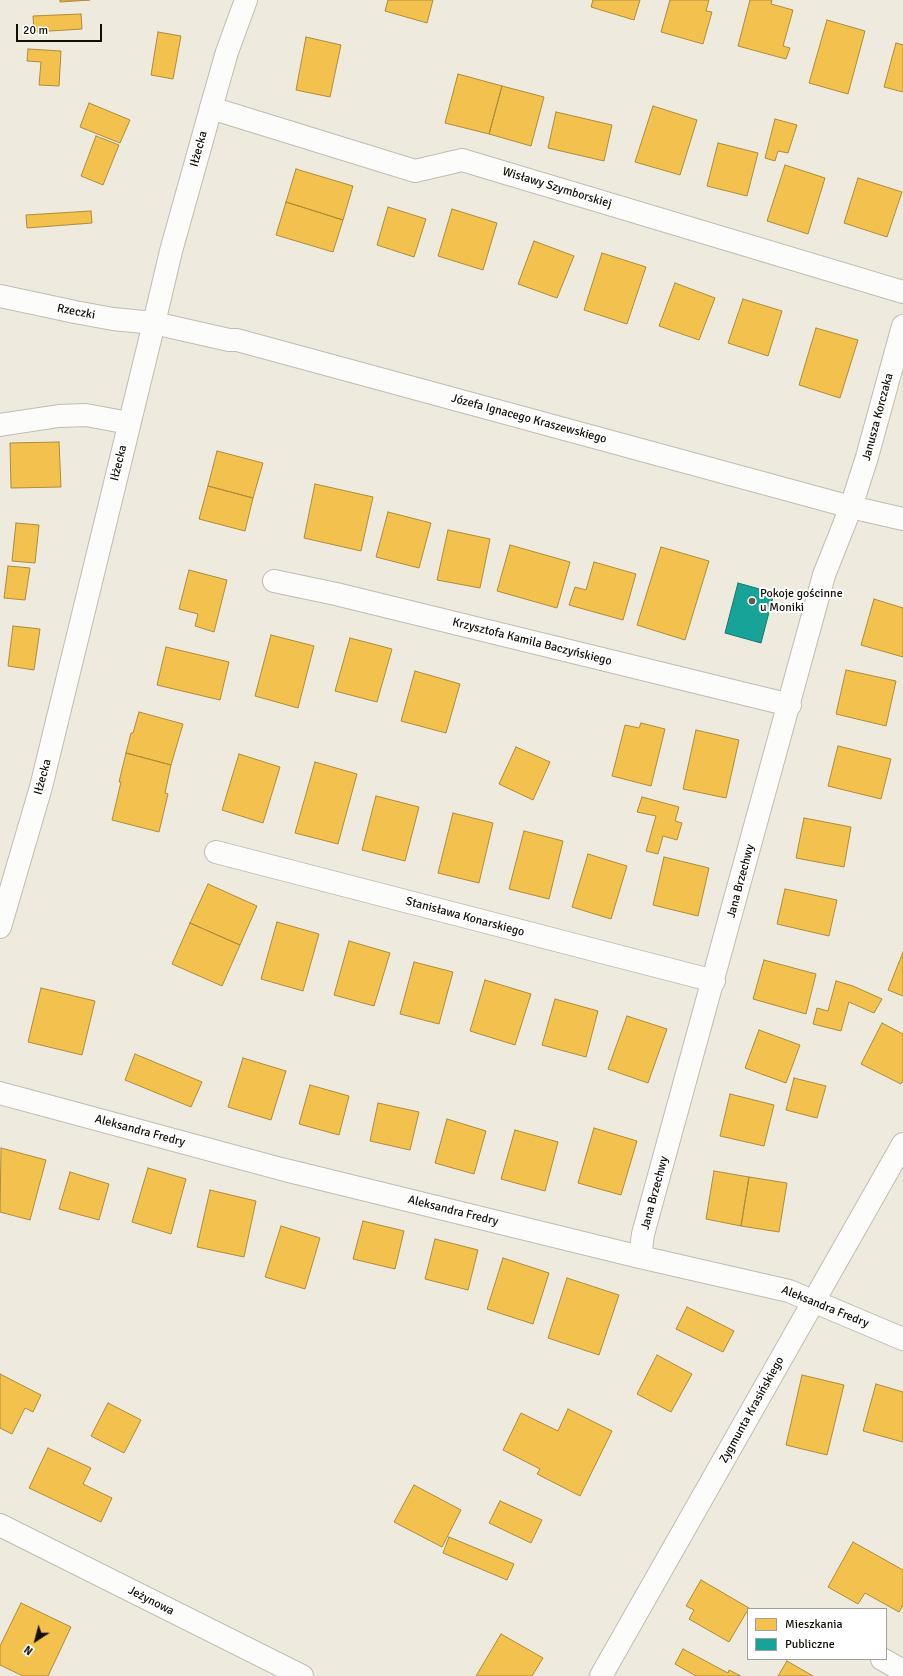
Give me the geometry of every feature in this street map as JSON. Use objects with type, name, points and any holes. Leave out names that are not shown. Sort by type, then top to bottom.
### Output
[{"type":"street","name":"Iłżecka","points":[[0,927],[41,787],[171,251],[210,108],[227,52],[246,0]]},
{"type":"street","name":"Wisławy Szymborskiej","points":[[210,108],[415,171],[462,160],[903,292]]},
{"type":"street","name":"Rzeczki","points":[[0,296],[114,319],[154,323]]},
{"type":"street","name":"Józefa Ignacego Kraszewskiego","points":[[154,323],[229,340],[237,340],[851,507],[903,519]]},
{"type":"street","name":"Janusza Korczaka","points":[[851,507],[867,457],[903,326]]},
{"type":"street","points":[[0,424],[59,416],[86,415],[129,423]]},
{"type":"street","name":"Jana Brzechwy","points":[[640,1257],[643,1234],[790,705],[824,575],[851,507]]},
{"type":"street","name":"Krzysztofa Kamila Baczyńskiego","points":[[274,581],[336,594],[790,705]]},
{"type":"street","name":"Stanisława Konarskiego","points":[[216,852],[714,981]]},
{"type":"street","name":"Aleksandra Fredry","points":[[0,1093],[280,1169],[640,1257],[789,1291],[903,1339]]},
{"type":"street","name":"Zygmunta Krasińskiego","points":[[601,1676],[705,1494],[813,1300],[903,1144]]},
{"type":"street","name":"Jeżynowa","points":[[0,1525],[302,1676]]},
{"type":"street","points":[[884,1660],[903,1671]]},
{"type":"building: Mieszkania","points":[[60,0],[90,0],[60,2]]},
{"type":"building: Mieszkania","points":[[388,0],[433,0],[427,23],[385,11]]},
{"type":"building: Mieszkania","points":[[593,0],[640,0],[634,20],[591,7]]},
{"type":"building: Mieszkania","points":[[670,0],[709,0],[706,11],[712,12],[703,44],[661,32]]},
{"type":"building: Mieszkania","points":[[750,0],[772,0],[771,4],[793,10],[783,46],[790,48],[786,59],[738,46]]},
{"type":"building: Mieszkania","points":[[81,14],[82,29],[34,32],[33,16]]},
{"type":"building: Mieszkania","points":[[827,20],[865,31],[848,94],[809,83]]},
{"type":"building: Mieszkania","points":[[158,32],[181,36],[173,79],[151,75]]},
{"type":"building: Mieszkania","points":[[306,37],[341,45],[330,97],[296,90]]},
{"type":"building: Mieszkania","points":[[896,43],[903,45],[903,92],[884,87]]},
{"type":"building: Mieszkania","points":[[28,49],[61,51],[59,86],[39,85],[41,62],[27,61]]},
{"type":"building: Mieszkania","points":[[458,74],[502,86],[489,134],[445,123]]},
{"type":"building: Mieszkania","points":[[502,86],[544,97],[531,146],[489,134]]},
{"type":"building: Mieszkania","points":[[89,103],[130,120],[120,143],[80,127]]},
{"type":"building: Mieszkania","points":[[653,106],[697,120],[680,175],[635,162]]},
{"type":"building: Mieszkania","points":[[556,112],[612,125],[604,161],[548,148]]},
{"type":"building: Mieszkania","points":[[775,119],[797,125],[788,153],[778,151],[775,161],[765,158]]},
{"type":"building: Mieszkania","points":[[96,136],[119,145],[103,185],[81,176]]},
{"type":"building: Mieszkania","points":[[718,143],[758,153],[747,196],[707,186]]},
{"type":"building: Mieszkania","points":[[785,165],[825,178],[808,234],[767,221]]},
{"type":"building: Mieszkania","points":[[296,169],[353,186],[343,220],[286,202]]},
{"type":"building: Mieszkania","points":[[858,178],[902,192],[887,237],[844,223]]},
{"type":"building: Mieszkania","points":[[286,202],[343,220],[333,252],[276,235]]},
{"type":"building: Mieszkania","points":[[388,207],[426,219],[414,257],[377,245]]},
{"type":"building: Mieszkania","points":[[452,209],[497,223],[483,270],[438,256]]},
{"type":"building: Mieszkania","points":[[91,211],[92,223],[27,228],[26,215]]},
{"type":"building: Mieszkania","points":[[534,241],[574,256],[557,298],[518,284]]},
{"type":"building: Mieszkania","points":[[602,253],[646,267],[627,324],[584,310]]},
{"type":"building: Mieszkania","points":[[675,283],[715,298],[699,340],[659,326]]},
{"type":"building: Mieszkania","points":[[743,299],[782,311],[768,356],[728,343]]},
{"type":"building: Mieszkania","points":[[816,328],[858,340],[840,398],[799,385]]},
{"type":"building: Mieszkania","points":[[59,442],[61,487],[11,488],[10,443]]},
{"type":"building: Mieszkania","points":[[217,451],[263,463],[253,498],[208,486]]},
{"type":"building: Mieszkania","points":[[315,484],[373,497],[361,551],[304,538]]},
{"type":"building: Mieszkania","points":[[208,486],[253,498],[245,531],[199,519]]},
{"type":"building: Mieszkania","points":[[388,512],[431,523],[419,568],[376,557]]},
{"type":"building: Mieszkania","points":[[16,523],[39,525],[35,563],[12,561]]},
{"type":"building: Mieszkania","points":[[448,530],[490,539],[480,588],[437,580]]},
{"type":"building: Mieszkania","points":[[510,545],[570,562],[557,608],[497,591]]},
{"type":"building: Mieszkania","points":[[661,547],[709,561],[685,640],[637,625]]},
{"type":"building: Mieszkania","points":[[594,562],[636,574],[623,620],[569,605],[575,587],[586,590]]},
{"type":"building: Mieszkania","points":[[8,566],[30,568],[25,600],[4,598]]},
{"type":"building: Mieszkania","points":[[189,570],[227,580],[214,632],[195,626],[198,614],[179,609]]},
{"type":"building: Mieszkania","points":[[874,599],[903,608],[903,657],[861,645]]},
{"type":"building: Mieszkania","points":[[13,626],[40,629],[34,670],[8,666]]},
{"type":"building: Mieszkania","points":[[271,635],[314,646],[298,708],[255,696]]},
{"type":"building: Mieszkania","points":[[350,638],[392,649],[377,702],[335,691]]},
{"type":"building: Mieszkania","points":[[166,647],[229,662],[220,700],[157,685]]},
{"type":"building: Mieszkania","points":[[846,670],[896,681],[886,726],[836,714]]},
{"type":"building: Mieszkania","points":[[415,671],[460,684],[446,733],[401,721]]},
{"type":"building: Mieszkania","points":[[139,712],[183,724],[171,765],[126,753],[131,733],[133,733]]},
{"type":"building: Mieszkania","points":[[641,723],[665,729],[651,786],[612,776],[625,725],[639,728]]},
{"type":"building: Mieszkania","points":[[696,730],[739,740],[726,798],[683,789]]},
{"type":"building: Mieszkania","points":[[838,746],[891,759],[881,799],[828,786]]},
{"type":"building: Mieszkania","points":[[516,747],[550,762],[533,800],[499,784]]},
{"type":"building: Mieszkania","points":[[126,753],[171,765],[165,793],[168,794],[159,832],[112,820]]},
{"type":"building: Mieszkania","points":[[239,754],[280,767],[263,823],[222,810]]},
{"type":"building: Mieszkania","points":[[315,762],[357,774],[338,844],[295,833]]},
{"type":"building: Mieszkania","points":[[376,796],[419,807],[405,861],[362,850]]},
{"type":"building: Mieszkania","points":[[642,797],[679,807],[675,821],[682,823],[677,840],[663,836],[658,854],[646,851],[656,816],[637,812]]},
{"type":"building: Mieszkania","points":[[453,813],[493,823],[479,883],[438,873]]},
{"type":"building: Mieszkania","points":[[804,818],[851,827],[844,867],[796,858]]},
{"type":"building: Mieszkania","points":[[524,831],[563,841],[549,899],[509,889]]},
{"type":"building: Mieszkania","points":[[588,854],[627,866],[611,919],[572,907]]},
{"type":"building: Mieszkania","points":[[664,857],[709,868],[698,916],[653,905]]},
{"type":"building: Mieszkania","points":[[208,884],[257,906],[240,945],[190,923]]},
{"type":"building: Mieszkania","points":[[785,889],[837,900],[829,936],[777,924]]},
{"type":"building: Mieszkania","points":[[277,922],[319,934],[303,991],[261,979]]},
{"type":"building: Mieszkania","points":[[190,923],[240,945],[222,986],[172,964]]},
{"type":"building: Mieszkania","points":[[349,941],[390,953],[374,1006],[334,995]]},
{"type":"building: Mieszkania","points":[[903,952],[903,996],[888,990]]},
{"type":"building: Mieszkania","points":[[764,960],[816,974],[806,1014],[753,999]]},
{"type":"building: Mieszkania","points":[[414,962],[453,972],[439,1024],[400,1014]]},
{"type":"building: Mieszkania","points":[[485,980],[531,994],[515,1045],[470,1031]]},
{"type":"building: Mieszkania","points":[[836,981],[853,986],[882,999],[874,1013],[849,1002],[841,1031],[813,1024],[817,1008],[828,1011]]},
{"type":"building: Mieszkania","points":[[41,988],[95,1001],[82,1055],[28,1042]]},
{"type":"building: Mieszkania","points":[[555,999],[598,1011],[586,1057],[542,1045]]},
{"type":"building: Mieszkania","points":[[627,1016],[667,1029],[648,1083],[608,1069]]},
{"type":"building: Mieszkania","points":[[882,1023],[903,1034],[903,1080],[901,1084],[861,1064]]},
{"type":"building: Mieszkania","points":[[759,1030],[800,1045],[786,1083],[745,1068]]},
{"type":"building: Mieszkania","points":[[135,1054],[202,1082],[191,1107],[125,1080]]},
{"type":"building: Mieszkania","points":[[243,1058],[286,1071],[271,1120],[228,1107]]},
{"type":"building: Mieszkania","points":[[794,1078],[826,1086],[817,1118],[786,1110]]},
{"type":"building: Mieszkania","points":[[310,1085],[349,1096],[339,1135],[299,1124]]},
{"type":"building: Mieszkania","points":[[730,1094],[774,1105],[764,1146],[720,1136]]},
{"type":"building: Mieszkania","points":[[378,1103],[419,1112],[410,1150],[370,1141]]},
{"type":"building: Mieszkania","points":[[447,1119],[486,1131],[474,1174],[435,1163]]},
{"type":"building: Mieszkania","points":[[594,1128],[637,1141],[621,1195],[578,1183]]},
{"type":"building: Mieszkania","points":[[515,1130],[558,1142],[545,1191],[501,1179]]},
{"type":"building: Mieszkania","points":[[1,1148],[46,1160],[30,1220],[0,1212]]},
{"type":"building: Mieszkania","points":[[148,1168],[186,1179],[171,1234],[132,1222]]},
{"type":"building: Mieszkania","points":[[714,1171],[749,1177],[741,1226],[706,1219]]},
{"type":"building: Mieszkania","points":[[70,1172],[109,1184],[99,1220],[59,1209]]},
{"type":"building: Mieszkania","points":[[749,1177],[787,1183],[779,1232],[741,1226]]},
{"type":"building: Mieszkania","points":[[210,1190],[256,1201],[244,1257],[197,1247]]},
{"type":"building: Mieszkania","points":[[363,1221],[404,1231],[395,1269],[353,1259]]},
{"type":"building: Mieszkania","points":[[281,1226],[320,1238],[305,1289],[265,1277]]},
{"type":"building: Mieszkania","points":[[435,1239],[478,1250],[468,1290],[425,1279]]},
{"type":"building: Mieszkania","points":[[503,1258],[549,1273],[533,1324],[487,1309]]},
{"type":"building: Mieszkania","points":[[567,1278],[619,1295],[599,1355],[548,1338]]},
{"type":"building: Mieszkania","points":[[687,1307],[734,1331],[723,1352],[676,1329]]},
{"type":"building: Mieszkania","points":[[657,1355],[692,1374],[671,1412],[637,1394]]},
{"type":"building: Mieszkania","points":[[0,1374],[41,1395],[33,1412],[25,1408],[12,1434],[0,1428]]},
{"type":"building: Mieszkania","points":[[802,1375],[844,1385],[827,1455],[786,1445]]},
{"type":"building: Mieszkania","points":[[876,1384],[903,1392],[903,1442],[863,1431]]},
{"type":"building: Mieszkania","points":[[108,1403],[141,1420],[124,1453],[91,1436]]},
{"type":"building: Mieszkania","points":[[568,1409],[612,1431],[580,1496],[537,1474],[540,1469],[503,1450],[521,1413],[558,1431]]},
{"type":"building: Mieszkania","points":[[48,1448],[91,1468],[83,1484],[112,1498],[101,1522],[29,1488]]},
{"type":"building: Mieszkania","points":[[414,1485],[461,1510],[442,1547],[394,1522]]},
{"type":"building: Mieszkania","points":[[500,1501],[542,1520],[531,1543],[489,1523]]},
{"type":"building: Mieszkania","points":[[449,1537],[514,1564],[507,1580],[443,1553]]},
{"type":"building: Mieszkania","points":[[853,1542],[903,1570],[903,1605],[899,1612],[865,1593],[858,1604],[828,1587]]},
{"type":"building: Mieszkania","points":[[701,1580],[749,1608],[747,1608],[747,1611],[729,1642],[689,1619],[694,1610],[686,1606]]},
{"type":"building: Mieszkania","points":[[21,1603],[71,1627],[48,1676],[23,1676],[0,1665],[0,1646]]},
{"type":"building: Mieszkania","points":[[501,1634],[543,1658],[532,1676],[476,1676]]},
{"type":"building: Mieszkania","points":[[683,1649],[728,1673],[729,1670],[741,1676],[696,1676],[675,1664]]},
{"type":"building: Mieszkania","points":[[787,1661],[813,1676],[778,1676]]},
{"type":"building: Publiczne","points":[[738,583],[774,593],[761,643],[725,633]]},
{"type":"place","name":"Pokoje gościnne u Moniki","points":[[752,601]]}]
